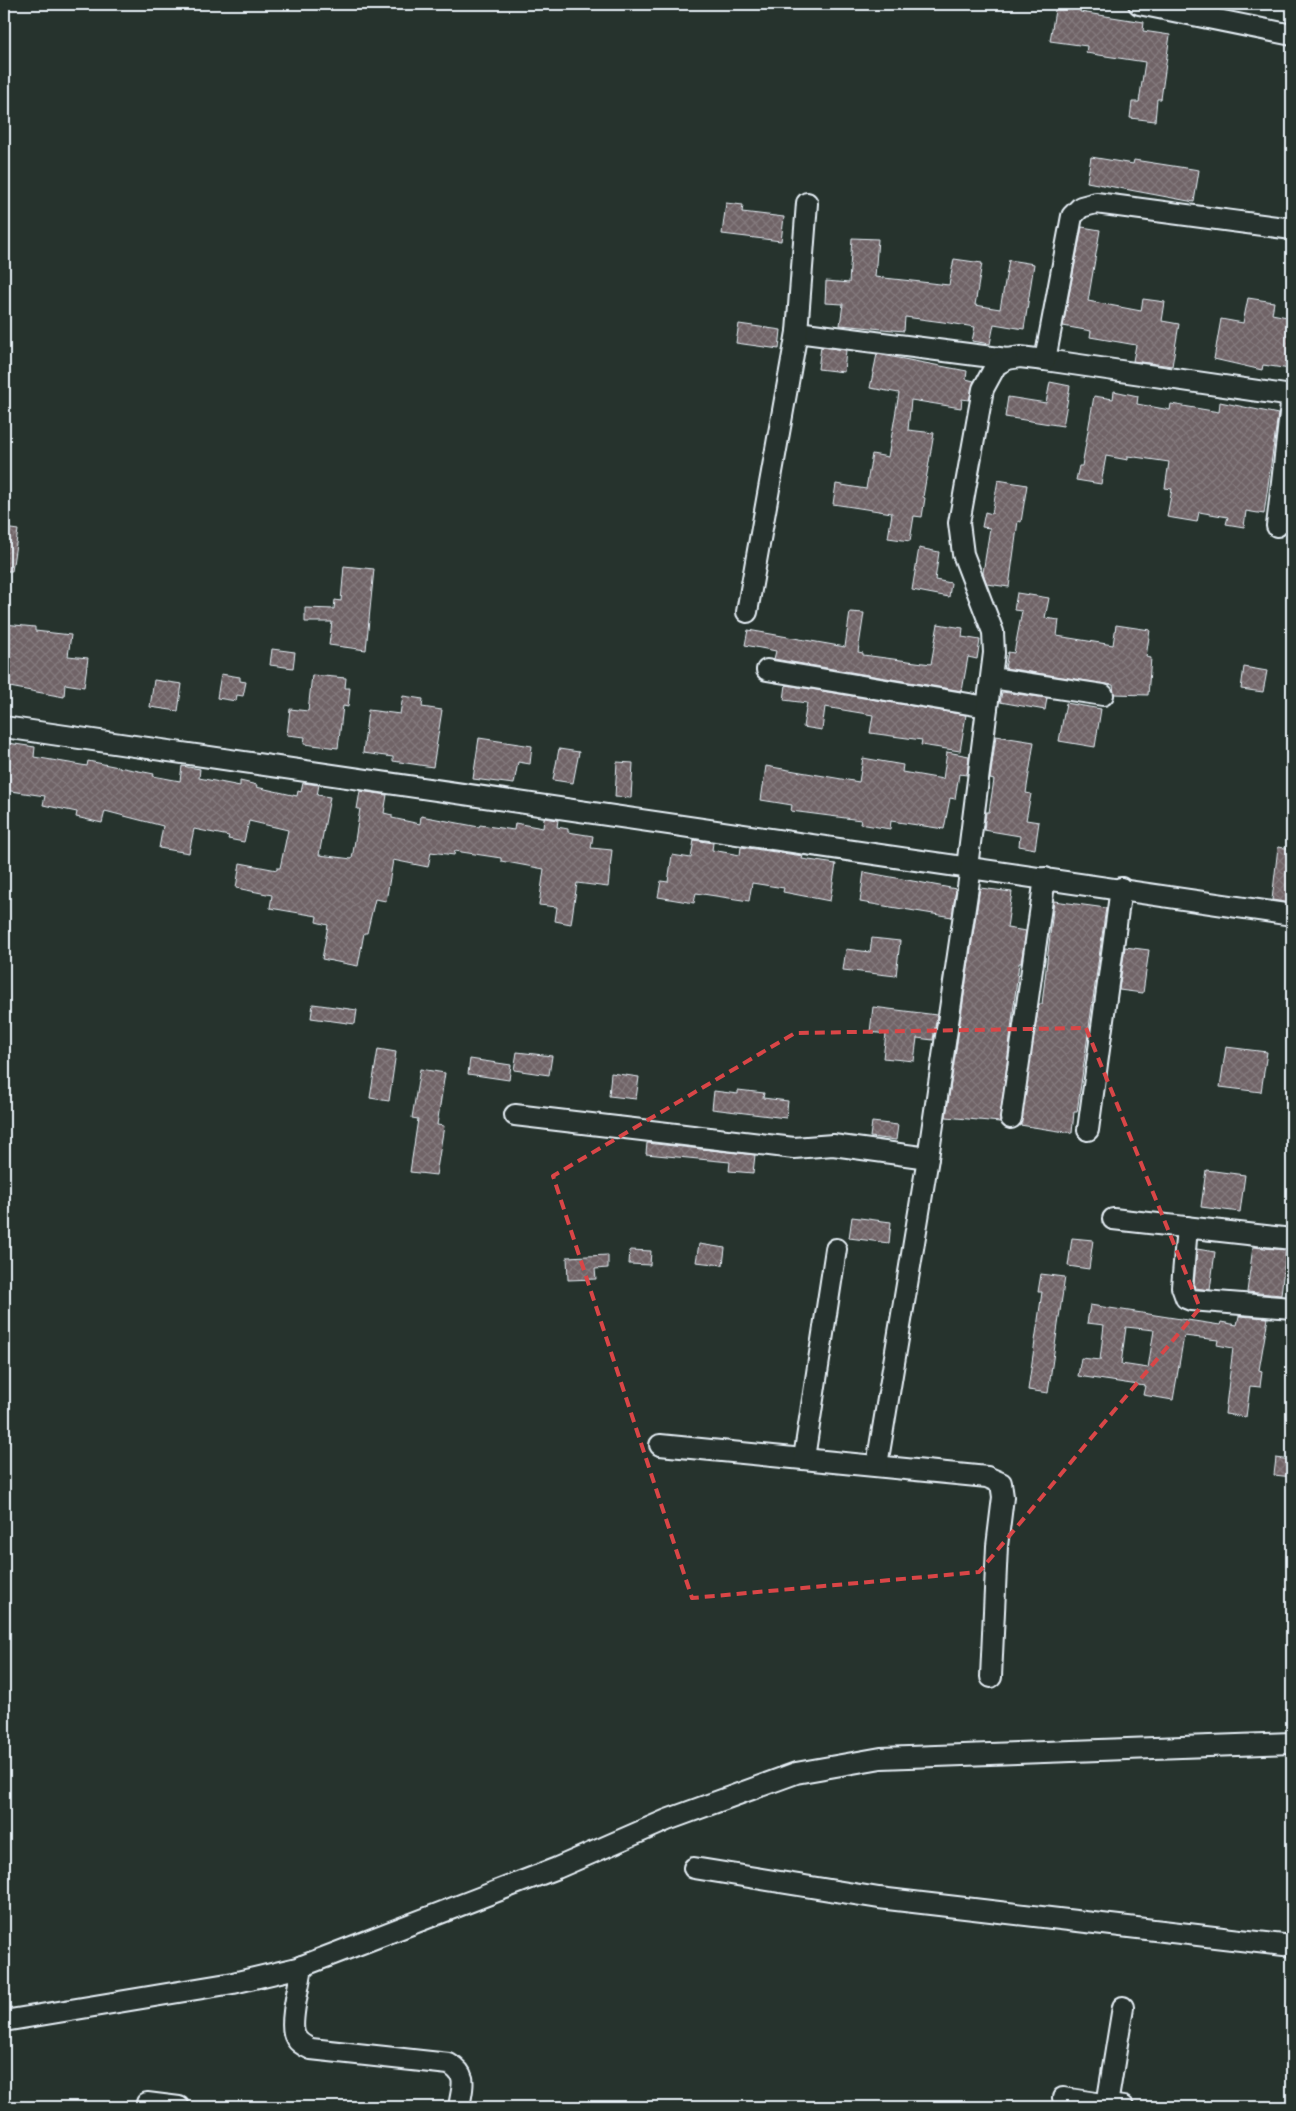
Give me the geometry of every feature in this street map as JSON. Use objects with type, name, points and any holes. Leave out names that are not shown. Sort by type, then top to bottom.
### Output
[{"type":"street","points":[[1139,4],[1292,35]]},
{"type":"street","points":[[748,612],[797,332],[807,203]]},
{"type":"street","points":[[1045,360],[1072,216],[1081,207],[1096,203],[1292,229]]},
{"type":"street","points":[[797,332],[1007,359],[1020,357],[1045,360],[1292,396],[1277,526]]},
{"type":"street","points":[[877,1465],[928,1158],[969,867],[992,678],[993,632],[963,554],[959,523],[983,389],[996,365],[1007,359]]},
{"type":"street","points":[[767,670],[987,707]]},
{"type":"street","points":[[992,678],[1103,695]]},
{"type":"street","points":[[4,727],[1121,888],[1292,915]]},
{"type":"street","points":[[1011,1118],[1046,878]]},
{"type":"street","points":[[1088,1130],[1121,888]]},
{"type":"street","points":[[515,1115],[794,1148],[833,1145],[928,1158]]},
{"type":"street","points":[[1113,1219],[1292,1239]]},
{"type":"street","points":[[1187,1227],[1182,1287],[1186,1298],[1191,1300],[1292,1308]]},
{"type":"street","points":[[804,1458],[836,1249]]},
{"type":"street","points":[[660,1445],[987,1477],[1001,1483],[1003,1498],[997,1546],[990,1677]]},
{"type":"street","points":[[4,2021],[233,1984],[302,1966],[557,1868],[667,1820],[796,1774],[882,1758],[1292,1743]]},
{"type":"street","points":[[694,1868],[879,1898],[1292,1946]]},
{"type":"street","points":[[302,1966],[294,2034],[303,2046],[311,2049],[449,2064],[460,2070],[463,2076],[459,2107]]},
{"type":"street","points":[[1063,2098],[1115,2106],[1123,2008]]},
{"type":"street","points":[[147,2103],[179,2107]]},
{"type":"highlighted area","points":[[1086,1028],[1200,1308],[979,1572],[692,1598],[553,1176],[795,1033]]},
{"type":"building","points":[[1056,4],[1081,4],[1080,12],[1144,22],[1143,31],[1170,35],[1161,99],[1157,99],[1155,121],[1130,118],[1132,102],[1139,102],[1145,62],[1086,53],[1087,46],[1050,41]]},
{"type":"building","points":[[1091,157],[1133,164],[1134,160],[1199,170],[1194,202],[1087,182]]},
{"type":"building","points":[[726,203],[743,205],[742,212],[784,217],[781,241],[722,234]]},
{"type":"building","points":[[1082,227],[1100,230],[1088,301],[1141,311],[1143,299],[1165,302],[1162,321],[1179,324],[1172,366],[1133,361],[1136,345],[1090,337],[1091,331],[1063,326]]},
{"type":"building","points":[[852,238],[878,239],[875,277],[949,285],[954,259],[982,263],[975,305],[1000,309],[1009,260],[1034,264],[1024,329],[994,324],[990,344],[972,341],[975,327],[905,317],[904,331],[840,325],[843,304],[825,303],[826,281],[849,283]]},
{"type":"building","points":[[1248,298],[1274,302],[1272,314],[1292,318],[1290,369],[1263,365],[1262,370],[1214,359],[1221,319],[1243,323]]},
{"type":"building","points":[[739,324],[781,330],[779,349],[736,343]]},
{"type":"building","points":[[821,347],[846,350],[844,372],[818,369]]},
{"type":"building","points":[[877,354],[967,371],[966,379],[974,381],[969,400],[962,399],[961,408],[911,400],[908,430],[934,433],[923,497],[925,498],[922,517],[914,516],[910,541],[888,538],[892,513],[833,504],[836,484],[866,489],[872,454],[888,457],[899,393],[870,388]]},
{"type":"building","points":[[1050,382],[1070,386],[1063,426],[1005,417],[1008,397],[1046,403]]},
{"type":"building","points":[[1114,391],[1138,396],[1137,404],[1170,410],[1171,404],[1219,412],[1220,402],[1278,414],[1264,514],[1246,511],[1244,527],[1226,524],[1228,517],[1199,512],[1197,522],[1167,517],[1172,489],[1165,488],[1169,462],[1128,456],[1128,460],[1106,456],[1101,484],[1076,480],[1079,466],[1082,466],[1094,396],[1113,399]]},
{"type":"building","points":[[998,480],[1027,485],[1021,522],[1018,521],[1009,587],[987,584],[983,573],[990,528],[982,527],[985,512],[992,514]]},
{"type":"building","points":[[4,528],[18,530],[12,571],[4,571]]},
{"type":"building","points":[[919,548],[939,552],[935,580],[951,583],[949,597],[912,590]]},
{"type":"building","points":[[344,566],[374,569],[366,650],[329,645],[332,622],[305,622],[305,608],[334,609],[335,600],[341,601]]},
{"type":"building","points":[[1017,593],[1049,598],[1045,618],[1059,620],[1057,636],[1113,645],[1116,625],[1150,630],[1146,657],[1151,658],[1148,695],[1114,694],[1113,685],[1005,668],[1008,652],[1014,653],[1022,611],[1014,610]]},
{"type":"building","points":[[850,612],[864,613],[858,652],[863,653],[863,655],[931,664],[938,624],[963,628],[962,637],[980,640],[977,659],[968,657],[962,691],[774,659],[776,651],[745,645],[748,630],[845,647]]},
{"type":"building","points":[[4,624],[35,627],[35,631],[71,635],[68,656],[88,658],[84,687],[65,684],[64,697],[4,686]]},
{"type":"building","points":[[272,649],[295,652],[293,668],[270,665]]},
{"type":"building","points":[[1244,667],[1267,671],[1263,692],[1241,689]]},
{"type":"building","points":[[221,674],[240,677],[240,681],[246,682],[243,696],[237,695],[236,701],[217,698]]},
{"type":"building","points":[[312,675],[346,678],[345,688],[350,688],[348,707],[343,706],[338,748],[304,744],[305,737],[287,735],[290,709],[308,711]]},
{"type":"building","points":[[154,680],[182,684],[178,711],[150,707]]},
{"type":"building","points":[[786,685],[966,715],[960,751],[921,745],[922,740],[870,733],[873,715],[825,707],[822,730],[803,727],[807,703],[784,700]]},
{"type":"building","points":[[1002,692],[1047,698],[1045,710],[1000,702]]},
{"type":"building","points":[[403,696],[423,699],[422,707],[442,710],[433,767],[393,761],[393,757],[363,753],[368,710],[400,714]]},
{"type":"building","points":[[1066,703],[1101,709],[1095,747],[1059,741]]},
{"type":"building","points":[[996,736],[1034,742],[1026,793],[1031,794],[1026,820],[1039,822],[1035,849],[1019,846],[1020,836],[984,830],[986,812],[989,812],[994,780],[990,779]]},
{"type":"building","points":[[479,738],[532,746],[530,764],[518,762],[514,784],[473,779]]},
{"type":"building","points":[[8,743],[35,747],[34,757],[87,766],[88,761],[180,781],[182,766],[200,769],[199,778],[240,786],[240,781],[257,785],[256,787],[297,796],[298,791],[301,792],[303,783],[319,785],[317,795],[330,797],[319,855],[352,859],[360,809],[357,809],[360,791],[387,795],[384,813],[392,815],[392,818],[420,824],[421,816],[479,827],[480,825],[514,830],[515,823],[543,828],[544,818],[558,820],[557,827],[568,829],[568,832],[593,836],[591,848],[612,850],[608,887],[577,883],[571,924],[555,921],[557,907],[539,905],[544,869],[501,861],[501,858],[455,851],[454,855],[431,852],[428,867],[393,860],[386,901],[375,899],[367,933],[364,933],[358,966],[322,959],[328,925],[316,922],[317,916],[270,908],[272,895],[236,888],[240,863],[277,870],[277,868],[280,868],[288,830],[249,821],[244,842],[228,839],[229,836],[194,829],[189,853],[159,848],[163,826],[105,811],[102,823],[76,817],[77,812],[43,805],[45,796],[4,790]]},
{"type":"building","points":[[559,749],[579,752],[573,783],[553,780]]},
{"type":"building","points":[[947,752],[969,756],[967,775],[959,774],[955,799],[950,798],[944,829],[891,821],[890,829],[860,824],[861,820],[791,811],[792,805],[761,800],[766,766],[859,782],[863,758],[903,765],[902,772],[943,779]]},
{"type":"building","points":[[617,762],[633,763],[631,798],[615,797]]},
{"type":"building","points":[[694,840],[713,843],[712,850],[740,855],[741,847],[803,856],[802,859],[836,864],[830,901],[783,892],[784,888],[752,883],[749,901],[696,893],[694,903],[658,897],[661,881],[668,882],[672,855],[691,858]]},
{"type":"building","points":[[1278,847],[1292,849],[1292,903],[1272,900]]},
{"type":"building","points":[[864,872],[956,889],[952,917],[860,902]]},
{"type":"building","points":[[980,888],[1012,892],[1007,928],[1026,931],[1021,963],[1019,963],[1000,1122],[946,1117]]},
{"type":"building","points":[[1054,901],[1106,908],[1077,1112],[1074,1112],[1072,1133],[1020,1125],[1039,1004],[1042,1004]]},
{"type":"building","points":[[872,938],[900,941],[896,976],[843,970],[846,949],[870,952]]},
{"type":"building","points":[[1125,947],[1149,950],[1143,993],[1119,990]]},
{"type":"building","points":[[313,1004],[357,1010],[355,1024],[311,1018]]},
{"type":"building","points":[[873,1007],[937,1015],[933,1040],[917,1038],[914,1061],[883,1058],[886,1034],[870,1032]]},
{"type":"building","points":[[1226,1047],[1267,1052],[1261,1092],[1220,1087]]},
{"type":"building","points":[[378,1049],[396,1052],[389,1101],[370,1098]]},
{"type":"building","points":[[517,1052],[552,1056],[549,1075],[514,1070]]},
{"type":"building","points":[[470,1059],[511,1065],[509,1080],[468,1074]]},
{"type":"building","points":[[420,1069],[445,1073],[437,1125],[444,1126],[436,1175],[410,1172],[418,1119],[412,1118]]},
{"type":"building","points":[[611,1073],[639,1077],[636,1099],[609,1096]]},
{"type":"building","points":[[738,1090],[764,1093],[763,1098],[788,1101],[786,1118],[712,1109],[714,1091],[738,1094]]},
{"type":"building","points":[[872,1122],[898,1125],[896,1140],[870,1137]]},
{"type":"building","points":[[647,1143],[755,1155],[753,1173],[729,1171],[730,1162],[646,1154]]},
{"type":"building","points":[[1206,1170],[1245,1175],[1240,1212],[1201,1207]]},
{"type":"building","points":[[852,1217],[891,1222],[889,1243],[849,1238]]},
{"type":"building","points":[[1072,1238],[1093,1240],[1089,1269],[1068,1266]]},
{"type":"building","points":[[699,1244],[725,1248],[723,1265],[696,1262]]},
{"type":"building","points":[[1253,1247],[1286,1250],[1281,1295],[1247,1292]]},
{"type":"building","points":[[1197,1249],[1215,1252],[1210,1290],[1195,1288],[1194,1285]]},
{"type":"building","points":[[630,1250],[651,1251],[650,1265],[629,1264]]},
{"type":"building","points":[[608,1255],[608,1268],[595,1269],[596,1279],[568,1280],[567,1257]]},
{"type":"building","points":[[1041,1274],[1065,1277],[1048,1393],[1028,1390],[1042,1292],[1038,1292]]},
{"type":"building","points":[[1090,1305],[1220,1325],[1221,1322],[1237,1325],[1239,1316],[1268,1318],[1259,1370],[1262,1371],[1260,1387],[1250,1386],[1246,1417],[1225,1414],[1233,1348],[1217,1345],[1218,1340],[1184,1336],[1173,1400],[1143,1395],[1145,1386],[1078,1376],[1081,1358],[1100,1360],[1104,1325],[1087,1323]],"holes":[[[1126,1327],[1154,1330],[1148,1368],[1121,1364]]]},
{"type":"building","points":[[1276,1458],[1292,1460],[1292,1477],[1274,1475]]}]
